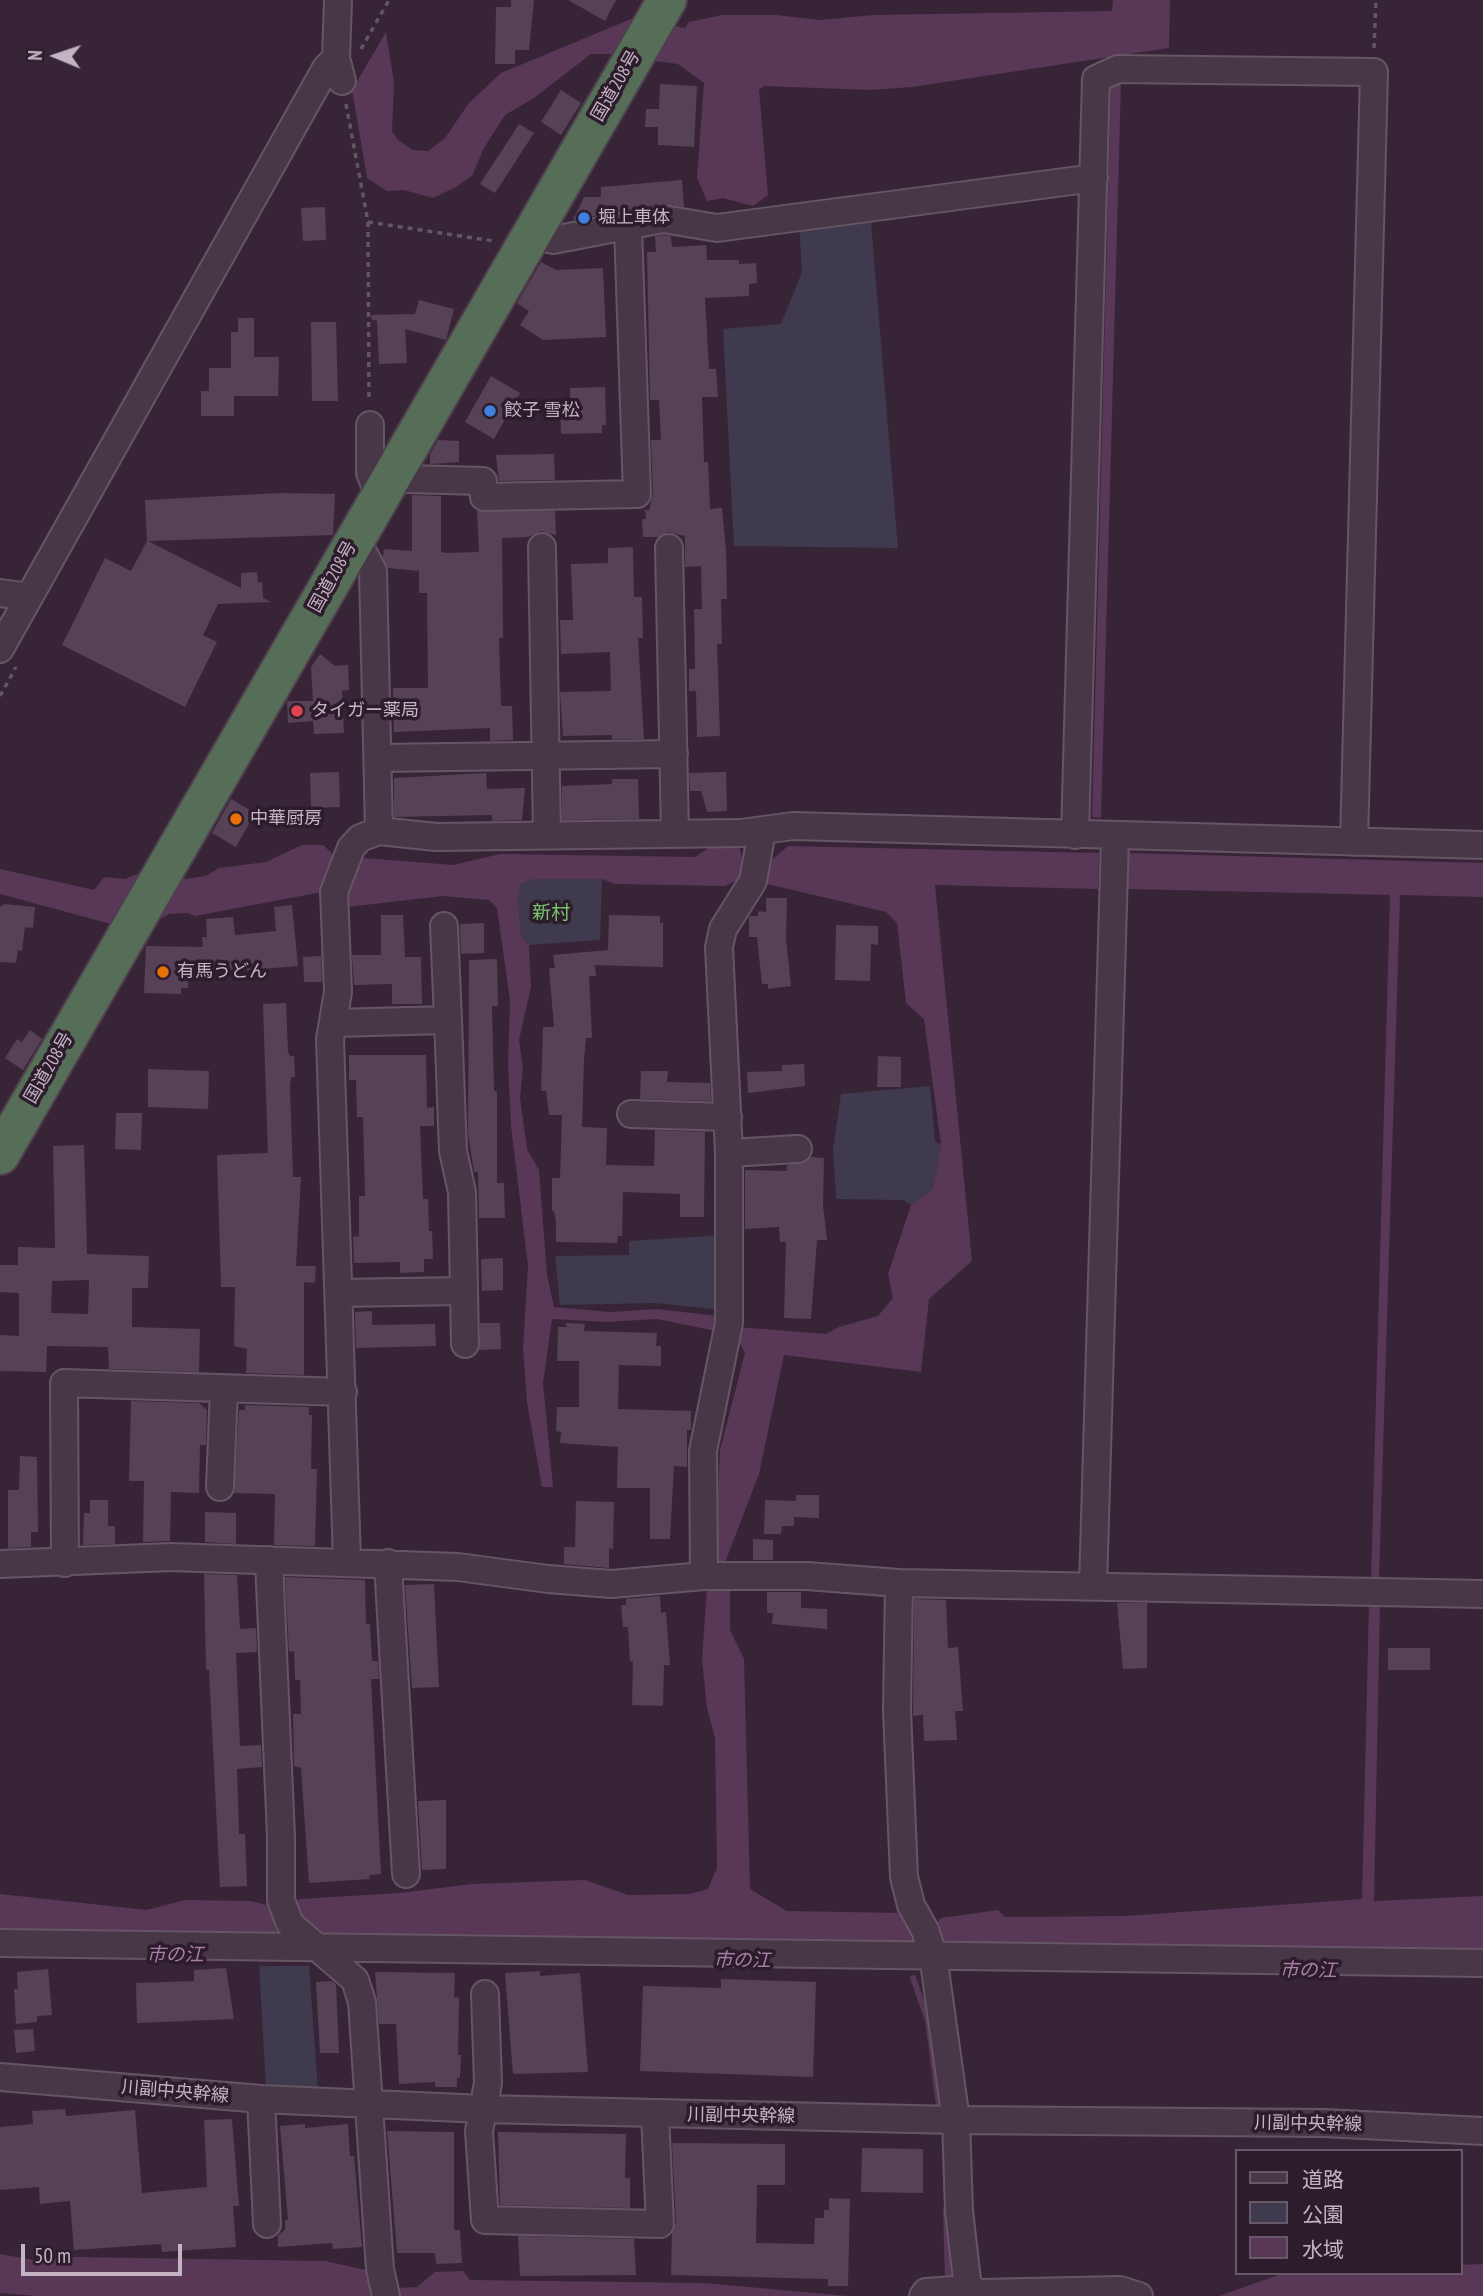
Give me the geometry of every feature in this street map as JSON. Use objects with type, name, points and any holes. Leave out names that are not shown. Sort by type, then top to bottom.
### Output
[{"type":"highway","name":"国道208号","points":[[0,1155],[386,481],[667,0]]},
{"type":"street","points":[[0,649],[326,68],[339,70],[338,0]]},
{"type":"street","points":[[1075,835],[1096,79],[1118,69],[1374,72],[1354,842]]},
{"type":"street","points":[[525,242],[553,240],[663,219],[717,228],[1094,178]]},
{"type":"street","points":[[370,425],[370,473],[386,481],[407,478],[483,481],[484,498],[637,494],[628,226]]},
{"type":"street","points":[[355,538],[373,571],[379,831]]},
{"type":"street","points":[[542,547],[547,835]]},
{"type":"street","points":[[669,548],[675,834]]},
{"type":"street","points":[[0,593],[29,597]]},
{"type":"street","points":[[378,758],[674,754]]},
{"type":"street","points":[[347,1561],[330,1039],[338,992],[334,892],[351,848],[360,838],[379,831],[436,837],[675,834],[762,831],[793,826],[1483,845]]},
{"type":"street","points":[[713,1576],[703,1451],[729,1329],[729,1153],[719,947],[723,929],[755,871],[762,831]]},
{"type":"street","points":[[1093,1587],[1115,836]]},
{"type":"street","points":[[444,926],[453,1151],[462,1192],[465,1344]]},
{"type":"street","points":[[333,1023],[448,1020]]},
{"type":"street","points":[[631,1114],[728,1117]]},
{"type":"street","points":[[729,1153],[798,1149]]},
{"type":"street","points":[[339,1293],[464,1291]]},
{"type":"street","points":[[65,1563],[64,1383],[343,1392]]},
{"type":"street","points":[[220,1487],[224,1389]]},
{"type":"street","points":[[0,1564],[171,1557],[347,1561],[458,1567],[611,1584],[713,1576],[807,1576],[900,1583],[1483,1594]]},
{"type":"street","points":[[269,1560],[286,1912],[314,1946],[355,1980],[362,2002],[380,2269],[385,2293]]},
{"type":"street","points":[[388,1563],[406,1874]]},
{"type":"street","points":[[900,1583],[897,1711],[904,1877],[911,1905],[931,1952],[956,2120],[959,2211],[968,2289]]},
{"type":"street","points":[[0,1943],[931,1952],[1483,1963]]},
{"type":"street","points":[[485,1994],[488,2083],[479,2131],[485,2220],[660,2224],[655,2115]]},
{"type":"street","name":"川副中央幹線","points":[[0,2077],[261,2099],[369,2105],[655,2115],[1324,2123],[1483,2131]]},
{"type":"street","points":[[261,2099],[267,2224]]},
{"type":"street","points":[[923,2296],[926,2292],[968,2289],[981,2293],[1120,2290],[1139,2296]]},
{"type":"path","points":[[1374,72],[1376,0]]},
{"type":"path","points":[[339,70],[368,222],[370,425]]},
{"type":"path","points":[[368,222],[471,239],[525,242]]},
{"type":"green space","points":[[870,211],[898,548],[734,546],[723,329],[781,324],[802,272],[799,224]]},
{"type":"green space","points":[[534,879],[602,879],[600,940],[529,945],[521,936],[518,898],[521,884]]},
{"type":"green space","points":[[930,1086],[935,1142],[941,1144],[933,1189],[911,1205],[903,1200],[836,1199],[833,1149],[841,1094]]},
{"type":"green space","points":[[724,1235],[722,1310],[655,1303],[560,1305],[555,1256],[629,1255],[629,1241]]},
{"type":"green space","points":[[259,1966],[309,1966],[318,2090],[266,2087]]},
{"type":"water","points":[[1113,0],[1170,0],[1169,48],[912,87],[870,90],[764,86],[759,90],[768,195],[753,206],[723,198],[707,201],[697,178],[704,83],[678,64],[655,61],[675,26],[685,28],[689,22],[722,15],[776,15],[820,20],[874,15],[1112,11]]},
{"type":"water","points":[[636,17],[612,54],[591,54],[534,98],[505,115],[484,148],[472,176],[456,187],[433,198],[404,190],[387,191],[367,178],[352,90],[386,32],[394,83],[392,131],[398,140],[413,150],[428,151],[445,138],[469,103],[501,73]]},
{"type":"water","points":[[1121,82],[1101,818],[1092,817],[1111,84]]},
{"type":"water","points":[[302,845],[323,845],[334,855],[355,864],[364,858],[453,865],[500,854],[695,857],[713,845],[739,845],[743,864],[765,866],[788,846],[1099,853],[1098,889],[935,885],[972,1261],[929,1299],[921,1372],[784,1355],[759,1474],[724,1565],[715,1562],[720,1450],[745,1353],[736,1337],[737,1327],[826,1334],[839,1327],[878,1316],[893,1298],[888,1274],[911,1205],[933,1189],[941,1144],[924,1019],[906,1003],[897,923],[886,912],[742,878],[725,886],[615,884],[602,879],[534,879],[521,884],[518,898],[521,936],[529,945],[531,987],[519,1040],[523,1068],[520,1098],[527,1149],[539,1170],[547,1275],[554,1307],[610,1312],[657,1309],[718,1316],[716,1331],[657,1319],[607,1322],[552,1319],[543,1383],[553,1487],[542,1487],[527,1402],[523,1349],[528,1266],[511,1126],[508,1065],[510,1001],[497,908],[489,900],[443,896],[347,907],[322,892],[195,916],[187,913],[169,914],[160,919],[120,916],[111,924],[0,894],[0,869],[94,890],[104,877],[125,879],[147,870],[185,879],[206,876],[219,868],[266,862]]},
{"type":"water","points":[[1129,853],[1483,863],[1483,897],[1400,895],[1379,1580],[1371,1580],[1390,895],[1127,889]]},
{"type":"water","points":[[730,1582],[730,1630],[744,1659],[750,1889],[787,1911],[902,1913],[916,1936],[918,1945],[325,1940],[297,1918],[293,1904],[300,1899],[399,1893],[472,1884],[585,1880],[628,1895],[690,1894],[708,1889],[717,1868],[715,1738],[707,1708],[702,1660],[707,1587]]},
{"type":"water","points":[[1369,1603],[1380,1603],[1374,1901],[1483,1896],[1483,1950],[944,1944],[940,1940],[935,1926],[941,1918],[998,1910],[1005,1917],[1126,1916],[1362,1899]]},
{"type":"water","points":[[0,1894],[147,1910],[185,1900],[251,1901],[271,1906],[276,1932],[0,1930]]},
{"type":"water","points":[[0,2254],[40,2261],[76,2257],[325,2261],[366,2270],[372,2296],[37,2296],[0,2293]]},
{"type":"water","points":[[1483,2264],[1483,2296],[1219,2296],[1278,2275],[1462,2275],[1462,2265]]},
{"type":"water","points":[[463,2271],[470,2280],[704,2283],[848,2296],[398,2296],[397,2288],[417,2287],[435,2272]]},
{"type":"building","points":[[511,0],[534,0],[529,50],[515,50],[515,64],[495,64],[496,7],[511,7]]},
{"type":"building","points":[[568,0],[616,0],[605,21]]},
{"type":"building","points":[[660,84],[697,86],[694,147],[658,145],[658,127],[645,127],[646,109],[659,109]]},
{"type":"building","points":[[561,90],[581,103],[561,135],[541,122]]},
{"type":"building","points":[[519,124],[534,133],[495,193],[480,184]]},
{"type":"building","points":[[682,180],[684,207],[660,204],[573,220],[584,197],[601,197],[601,187]]},
{"type":"building","points":[[325,207],[326,240],[303,241],[301,208]]},
{"type":"building","points":[[655,236],[671,236],[672,247],[706,245],[707,260],[756,263],[757,283],[749,284],[749,296],[705,298],[709,369],[716,369],[718,397],[702,397],[704,462],[708,462],[710,509],[722,508],[726,551],[727,599],[721,599],[722,644],[717,644],[720,736],[697,737],[696,691],[689,691],[689,669],[695,669],[694,609],[702,609],[701,566],[685,567],[685,536],[668,532],[659,537],[643,537],[642,519],[646,519],[645,510],[649,510],[653,494],[651,440],[661,440],[659,400],[650,400],[647,252],[656,252]]},
{"type":"building","points":[[541,262],[556,270],[603,268],[606,337],[543,340],[520,325],[529,311],[517,303]]},
{"type":"building","points":[[419,300],[454,309],[446,340],[405,329],[407,363],[379,364],[377,321],[371,319],[372,315],[415,314]]},
{"type":"building","points":[[238,318],[254,318],[254,357],[279,357],[278,396],[234,396],[234,416],[201,416],[201,391],[209,391],[209,368],[231,368],[231,332],[238,332]]},
{"type":"building","points":[[311,322],[336,322],[338,401],[312,401]]},
{"type":"building","points":[[491,376],[520,393],[494,439],[465,422]]},
{"type":"building","points":[[605,387],[606,425],[602,425],[602,433],[561,434],[560,413],[571,412],[570,388]]},
{"type":"building","points":[[438,440],[459,441],[459,462],[430,464],[430,454]]},
{"type":"building","points":[[554,454],[555,480],[499,481],[496,455]]},
{"type":"building","points":[[280,493],[335,494],[333,535],[148,541],[241,588],[241,573],[257,572],[258,583],[262,582],[263,598],[271,602],[218,604],[203,635],[217,642],[185,707],[62,645],[105,558],[131,571],[147,541],[145,500]]},
{"type":"building","points":[[412,495],[441,496],[441,552],[446,553],[479,552],[477,511],[555,511],[556,535],[541,531],[528,537],[502,538],[503,638],[499,638],[501,706],[512,706],[513,740],[490,741],[490,728],[394,732],[393,688],[428,688],[427,593],[419,593],[419,571],[388,568],[383,557],[384,549],[412,551]]},
{"type":"building","points":[[633,547],[634,597],[642,597],[643,638],[638,638],[644,739],[612,739],[612,735],[563,736],[560,692],[611,691],[610,652],[561,654],[560,620],[573,620],[571,564],[608,563],[608,548]]},
{"type":"building","points":[[320,654],[335,666],[348,665],[349,690],[342,691],[344,733],[314,734],[313,721],[288,723],[287,701],[313,701],[311,667]]},
{"type":"building","points":[[339,772],[340,807],[311,808],[310,773]]},
{"type":"building","points":[[726,772],[727,811],[707,812],[701,791],[690,791],[689,773]]},
{"type":"building","points":[[486,773],[487,789],[525,788],[522,820],[492,821],[492,815],[394,817],[394,778]]},
{"type":"building","points":[[612,779],[638,779],[639,819],[562,820],[562,786],[612,784]]},
{"type":"building","points":[[231,799],[255,813],[236,847],[212,833]]},
{"type":"building","points":[[766,898],[787,898],[786,938],[791,986],[768,989],[768,984],[762,984],[757,937],[749,937],[749,916],[758,916],[758,911],[766,912]]},
{"type":"building","points":[[4,904],[35,907],[33,928],[25,927],[22,951],[18,950],[16,963],[0,962],[0,907]]},
{"type":"building","points":[[292,905],[298,966],[188,975],[188,988],[181,988],[181,994],[144,993],[146,946],[203,947],[202,937],[207,937],[206,919],[233,917],[235,935],[276,931],[274,907]]},
{"type":"building","points":[[381,915],[403,915],[405,957],[421,957],[422,1004],[392,1004],[392,984],[354,985],[352,955],[381,955]]},
{"type":"building","points":[[609,915],[660,916],[660,923],[663,923],[663,967],[595,965],[596,976],[589,976],[592,1038],[586,1038],[582,1127],[607,1128],[606,1165],[654,1166],[655,1130],[705,1132],[704,1217],[680,1217],[680,1194],[623,1192],[622,1236],[618,1236],[617,1243],[556,1242],[552,1178],[560,1178],[562,1115],[549,1115],[546,1091],[541,1091],[543,1027],[554,1027],[549,968],[555,968],[553,955],[608,950]]},
{"type":"building","points":[[484,923],[484,953],[461,954],[460,924]]},
{"type":"building","points":[[836,925],[878,926],[878,945],[871,944],[870,981],[835,980]]},
{"type":"building","points":[[321,956],[322,982],[304,982],[303,957]]},
{"type":"building","points":[[497,959],[498,1006],[492,1006],[494,1091],[497,1091],[497,1183],[504,1183],[505,1218],[479,1218],[478,1172],[474,1172],[468,1134],[469,960]]},
{"type":"building","points":[[286,1003],[288,1052],[290,1056],[294,1056],[295,1077],[291,1077],[290,1087],[293,1177],[301,1177],[296,1266],[316,1266],[315,1283],[304,1282],[304,1375],[246,1373],[247,1349],[234,1346],[235,1287],[221,1287],[217,1155],[268,1153],[263,1004]]},
{"type":"building","points":[[30,1030],[42,1039],[23,1070],[5,1058],[17,1039],[22,1042]]},
{"type":"building","points":[[349,1055],[426,1055],[427,1108],[434,1107],[434,1126],[420,1126],[423,1199],[428,1199],[433,1259],[424,1259],[424,1272],[400,1273],[400,1262],[354,1263],[353,1237],[359,1236],[359,1196],[365,1196],[363,1117],[357,1117],[356,1080],[349,1080]]},
{"type":"building","points":[[878,1056],[901,1057],[901,1087],[877,1087]]},
{"type":"building","points":[[804,1064],[805,1086],[748,1093],[747,1072],[782,1071],[782,1065]]},
{"type":"building","points":[[148,1069],[209,1071],[208,1109],[148,1107]]},
{"type":"building","points":[[641,1071],[668,1071],[667,1082],[710,1083],[711,1101],[640,1099]]},
{"type":"building","points":[[116,1113],[142,1113],[141,1150],[115,1149]]},
{"type":"building","points":[[84,1145],[87,1254],[149,1256],[148,1288],[132,1288],[132,1327],[200,1329],[199,1372],[109,1369],[108,1347],[47,1346],[46,1372],[0,1371],[0,1335],[19,1336],[19,1293],[0,1292],[0,1265],[18,1265],[18,1247],[55,1248],[53,1146]],"holes":[[[89,1280],[88,1314],[51,1313],[52,1281]]]},
{"type":"building","points":[[811,1157],[824,1158],[823,1205],[827,1240],[817,1240],[811,1319],[784,1318],[786,1242],[780,1242],[779,1227],[745,1229],[745,1170],[787,1171],[787,1165],[806,1162]]},
{"type":"building","points":[[503,1258],[503,1290],[482,1291],[481,1259]]},
{"type":"building","points":[[372,1311],[372,1325],[435,1324],[436,1346],[356,1348],[355,1312]]},
{"type":"building","points":[[480,1323],[500,1323],[501,1349],[479,1350]]},
{"type":"building","points":[[566,1323],[585,1324],[584,1331],[657,1333],[656,1346],[661,1346],[661,1366],[619,1365],[618,1409],[691,1411],[691,1430],[687,1430],[687,1467],[674,1466],[670,1539],[650,1539],[650,1488],[617,1488],[618,1447],[560,1443],[561,1432],[556,1431],[557,1407],[579,1407],[579,1361],[557,1361],[558,1327],[567,1327]]},
{"type":"building","points":[[131,1401],[199,1403],[207,1410],[206,1445],[200,1445],[199,1493],[171,1492],[170,1541],[143,1542],[144,1481],[129,1481]]},
{"type":"building","points":[[245,1405],[309,1407],[309,1415],[312,1415],[311,1469],[317,1469],[315,1546],[274,1545],[275,1494],[234,1493],[239,1410],[245,1410]]},
{"type":"building","points":[[20,1456],[37,1457],[38,1532],[31,1532],[31,1547],[8,1548],[8,1490],[19,1490]]},
{"type":"building","points":[[796,1495],[819,1495],[819,1518],[794,1517],[794,1526],[782,1526],[781,1534],[764,1534],[765,1500],[796,1501]]},
{"type":"building","points":[[90,1500],[108,1500],[108,1526],[115,1526],[115,1544],[83,1545],[84,1513],[90,1513]]},
{"type":"building","points":[[576,1501],[614,1502],[613,1549],[609,1548],[609,1568],[564,1564],[564,1547],[575,1547]]},
{"type":"building","points":[[205,1512],[236,1513],[236,1544],[205,1542]]},
{"type":"building","points":[[753,1539],[773,1540],[773,1560],[753,1560]]},
{"type":"building","points":[[204,1574],[237,1575],[240,1629],[256,1628],[257,1652],[236,1653],[240,1746],[261,1745],[262,1767],[237,1769],[239,1834],[245,1834],[247,1886],[220,1887],[209,1670],[206,1670]]},
{"type":"building","points":[[285,1577],[365,1580],[366,1624],[370,1624],[372,1661],[378,1661],[379,1679],[371,1679],[381,1874],[369,1875],[370,1879],[309,1883],[301,1768],[294,1766],[293,1714],[301,1714],[300,1680],[295,1680],[294,1651],[289,1652]]},
{"type":"building","points":[[434,1584],[439,1687],[412,1688],[405,1585]]},
{"type":"building","points":[[767,1592],[801,1592],[801,1608],[827,1609],[827,1629],[772,1624],[773,1613],[767,1613]]},
{"type":"building","points":[[660,1596],[661,1613],[666,1612],[670,1665],[664,1665],[663,1706],[632,1705],[633,1661],[630,1661],[628,1627],[623,1627],[621,1605],[626,1605],[626,1599]]},
{"type":"building","points":[[914,1599],[946,1600],[948,1648],[958,1647],[963,1711],[955,1711],[957,1740],[924,1741],[923,1715],[913,1716]]},
{"type":"building","points":[[1117,1603],[1147,1603],[1147,1668],[1123,1669]]},
{"type":"building","points":[[1388,1648],[1430,1648],[1430,1670],[1388,1670]]},
{"type":"building","points":[[446,1800],[446,1869],[422,1870],[418,1801]]},
{"type":"building","points":[[226,1968],[234,2019],[137,2023],[136,1983],[194,1981],[194,1970]]},
{"type":"building","points":[[48,1969],[52,2015],[37,2016],[37,2022],[16,2024],[14,1989],[18,1989],[17,1972]]},
{"type":"building","points":[[540,1971],[540,1976],[580,1973],[588,2072],[513,2074],[505,1973]]},
{"type":"building","points":[[375,1972],[455,1973],[454,1997],[459,1998],[458,2055],[461,2055],[457,2087],[435,2087],[435,2082],[399,2084],[396,2024],[379,2024]]},
{"type":"building","points":[[721,1979],[816,1982],[813,2077],[640,2071],[643,1986],[721,1988]]},
{"type":"building","points":[[332,1981],[336,1984],[339,2053],[320,2053],[316,1982]]},
{"type":"building","points":[[33,2029],[35,2051],[16,2053],[14,2030]]},
{"type":"building","points":[[65,2109],[66,2116],[135,2110],[142,2193],[207,2187],[204,2120],[232,2119],[239,2206],[233,2206],[236,2247],[162,2252],[161,2244],[74,2250],[70,2201],[40,2204],[39,2187],[0,2190],[0,2127],[33,2124],[32,2111]]},
{"type":"building","points":[[305,2124],[305,2128],[348,2124],[350,2156],[354,2156],[362,2247],[333,2249],[332,2243],[278,2247],[278,2235],[285,2230],[285,2220],[288,2220],[280,2126]]},
{"type":"building","points":[[387,2131],[454,2132],[454,2230],[460,2230],[462,2263],[436,2264],[435,2253],[397,2253]]},
{"type":"building","points":[[498,2132],[626,2134],[625,2178],[630,2178],[630,2208],[500,2205]]},
{"type":"building","points":[[672,2143],[785,2144],[785,2185],[757,2185],[756,2243],[814,2244],[815,2218],[824,2218],[824,2210],[829,2210],[829,2198],[850,2199],[848,2286],[828,2286],[828,2279],[671,2275],[672,2233],[676,2223]]},
{"type":"building","points":[[862,2148],[923,2149],[923,2193],[861,2192]]},
{"type":"building","points":[[518,2236],[634,2239],[636,2275],[520,2276]]},
{"type":"waterway","points":[[913,1978],[928,2020],[939,2104]]},
{"type":"waterway","points":[[946,2210],[948,2281]]},
{"type":"place","name":"堀上車体","points":[[584,218]]},
{"type":"place","name":"餃子 雪松","points":[[490,411]]},
{"type":"place","name":"タイガー薬局","points":[[297,711]]},
{"type":"place","name":"中華厨房","points":[[236,819]]},
{"type":"place","name":"有馬うどん","points":[[163,972]]},
{"type":"district","name":"新村","points":[[551,914]]},
{"type":"water label","name":"市の江","points":[[175,1956]]},
{"type":"water label","name":"市の江","points":[[742,1961]]},
{"type":"water label","name":"市の江","points":[[1308,1971]]}]
